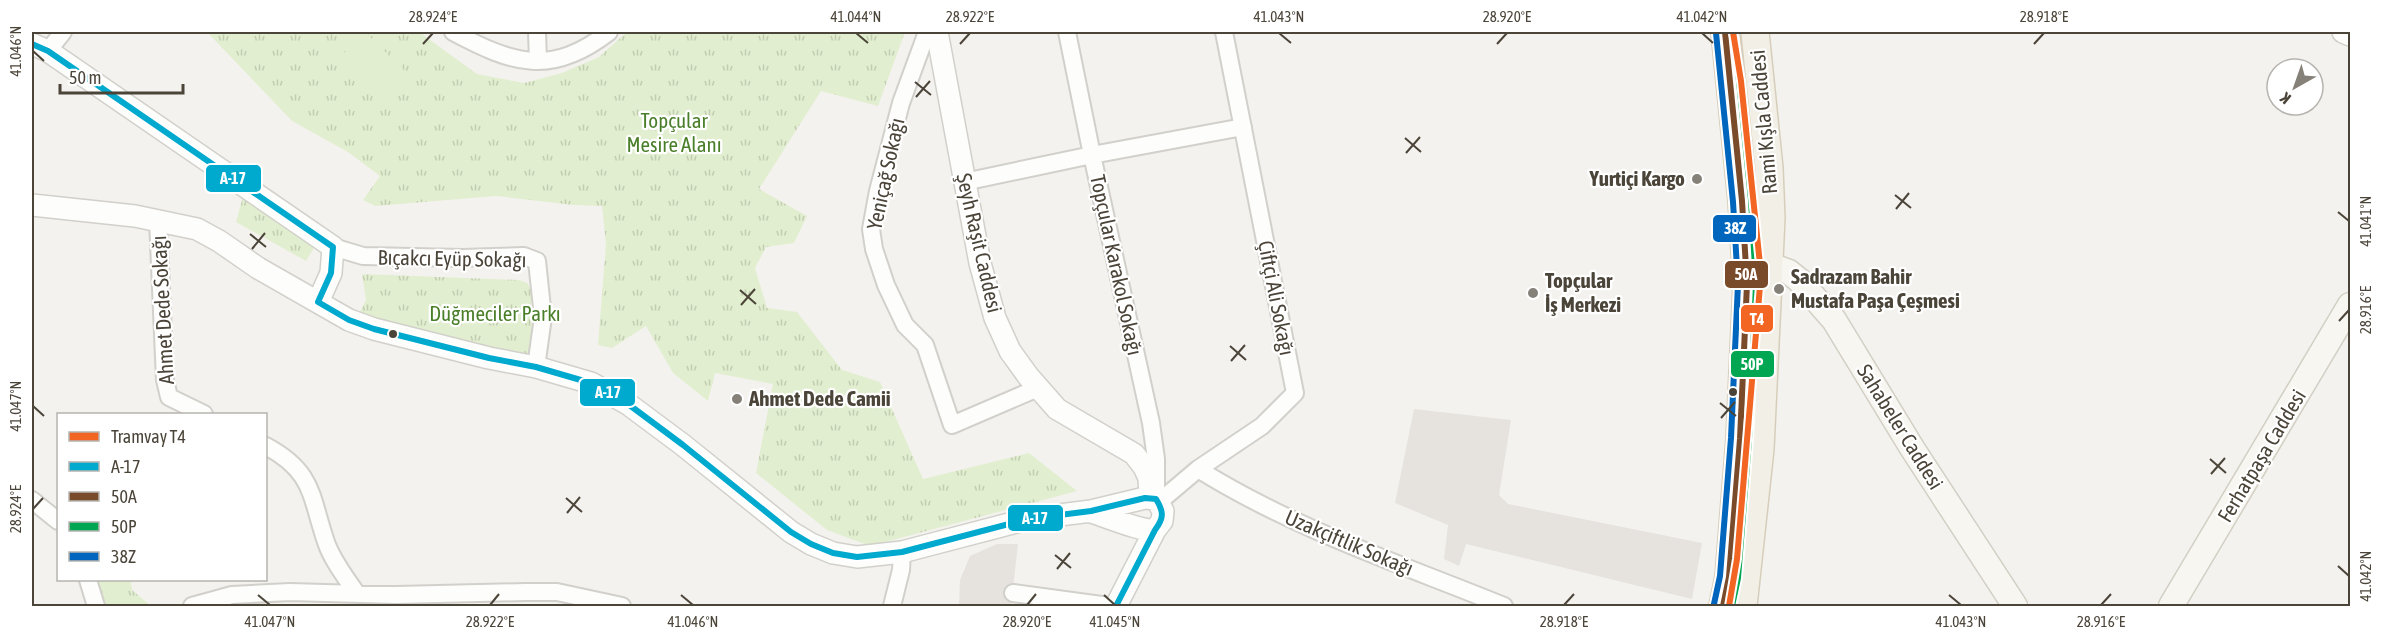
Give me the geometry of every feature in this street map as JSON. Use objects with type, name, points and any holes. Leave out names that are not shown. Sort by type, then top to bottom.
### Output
[{"type":"main road","name":"Rami Kışla Caddesi","points":[[1725,32],[1742,201],[1747,284],[1740,439],[1729,577],[1743,605]]},
{"type":"main road","name":"Rami Kışla Caddesi","points":[[1743,605],[1760,449],[1772,218],[1755,32]]},
{"type":"main road","points":[[1747,284],[1761,269],[1770,265]]},
{"type":"main road","name":"Sahabeler Caddesi","points":[[1770,265],[1789,272],[1799,280],[1834,320],[1912,448],[2014,606]]},
{"type":"main road","name":"Ferhatpaşa Caddesi","points":[[2171,606],[2350,305]]},
{"type":"street","points":[[40,47],[63,32]]},
{"type":"street","points":[[453,32],[488,50],[522,61],[565,57],[587,48],[609,32]]},
{"type":"street","points":[[537,32],[538,61]]},
{"type":"street","name":"Yeniçağ Sokağı","points":[[927,32],[901,103],[878,191],[870,229],[874,249],[886,285],[905,325],[925,345],[952,425],[1038,388]]},
{"type":"street","name":"Şeyh Raşit Caddesi","points":[[937,32],[980,263],[995,318],[1010,351],[1057,409],[1134,454],[1149,478],[1151,500]]},
{"type":"street","name":"Topçular Karakol Sokağı","points":[[1068,32],[1092,155],[1151,423],[1156,459],[1151,500]]},
{"type":"street","name":"Çiftçi Ali Sokağı","points":[[1151,500],[1262,426],[1295,393],[1224,32]]},
{"type":"street","points":[[2343,32],[2350,35]]},
{"type":"street","name":"Bıçakcı Eyüp Sokağı","points":[[40,47],[333,247],[363,256],[463,258],[524,256],[537,261],[543,317],[536,367]]},
{"type":"street","points":[[964,183],[1092,155],[1243,127]]},
{"type":"street","points":[[32,205],[158,220],[197,229],[349,320],[374,329],[489,358],[536,367],[591,383],[628,405],[791,532],[833,553],[857,557],[902,552],[1028,519],[1151,500]]},
{"type":"street","name":"Ahmet Dede Sokağı","points":[[158,220],[165,380],[169,397],[202,413]]},
{"type":"street","points":[[318,302],[331,273],[333,247]]},
{"type":"street","points":[[267,447],[285,457],[304,478],[318,510],[326,543],[357,594]]},
{"type":"street","name":"Uzakçiftlik Sokağı","points":[[1198,469],[1234,492],[1301,525],[1504,606]]},
{"type":"street","points":[[32,500],[57,520]]},
{"type":"street","points":[[1116,606],[1131,574],[1142,527],[1132,508],[1151,500]]},
{"type":"street","points":[[1091,511],[1142,527],[1163,517],[1164,511],[1151,500]]},
{"type":"street","points":[[892,606],[901,570],[902,552]]},
{"type":"street","points":[[89,581],[96,606]]},
{"type":"street","points":[[192,606],[264,586],[357,594],[556,592],[622,606]]},
{"type":"street","points":[[1013,593],[1109,606]]},
{"type":"green space","name":"Topçular Mesire Alanı","points":[[207,32],[419,32],[477,74],[524,83],[562,73],[599,57],[627,32],[905,32],[878,106],[821,91],[759,189],[807,216],[794,243],[766,247],[755,268],[767,308],[797,312],[842,370],[880,382],[923,479],[1029,453],[1077,491],[870,546],[827,530],[756,473],[773,384],[715,373],[708,401],[673,373],[646,326],[612,348],[598,345],[606,244],[602,206],[496,196],[375,206],[363,200],[380,176],[348,152],[292,121]]},
{"type":"green space","points":[[365,32],[411,77],[385,103],[339,58]]},
{"type":"green space","points":[[244,193],[315,246],[306,261],[236,222]]},
{"type":"green space","name":"Düğmeciler Parkı","points":[[362,274],[519,280],[527,283],[531,289],[532,340],[527,356],[523,357],[371,317],[360,312],[366,300]]},
{"type":"green space","points":[[94,581],[132,581],[132,590],[151,606],[104,606]]},
{"type":"shaded area","points":[[1414,409],[1511,420],[1499,495],[1508,504],[1702,543],[1692,599],[1466,544],[1459,566],[1444,559],[1448,525],[1395,503]]},
{"type":"shaded area","points":[[997,544],[1018,544],[1011,606],[959,606],[960,580],[970,556]]},
{"type":"tram line","name":"T4","points":[[1729,606],[1737,559],[1761,274],[1741,81],[1733,32]]},
{"type":"transit line","name":"50A","points":[[1723,606],[1729,577],[1740,439],[1747,284],[1742,201],[1725,32]]},
{"type":"transit line","name":"50P","points":[[1732,606],[1738,578],[1749,440],[1756,284],[1751,200],[1734,32]]},
{"type":"transit line","name":"38Z","points":[[1714,604],[1720,576],[1731,438],[1738,284],[1733,202],[1716,33]]},
{"type":"transit line","name":"A-17","points":[[32,44],[48,51],[333,247],[331,273],[318,302],[349,320],[374,329],[489,358],[536,367],[591,383],[628,404],[791,532],[833,553],[857,557],[902,552],[1028,519],[1091,511],[1145,498],[1156,499],[1162,511],[1160,522],[1116,606]]},
{"type":"place","name":"Yurtiçi Kargo","points":[[1697,179]]},
{"type":"place","name":"Sadrazam Bahir Mustafa Paşa Çeşmesi","points":[[1779,289]]},
{"type":"place","name":"Topçular İş Merkezi","points":[[1533,293]]},
{"type":"place","name":"Ahmet Dede Camii","points":[[737,399]]}]
